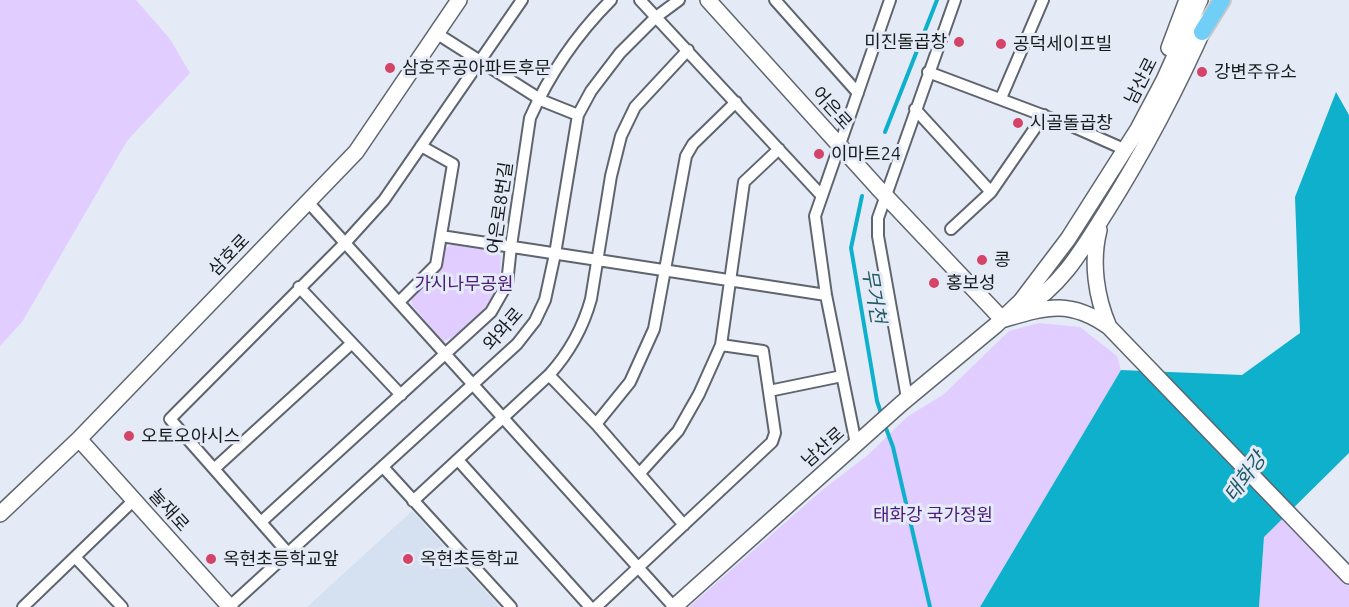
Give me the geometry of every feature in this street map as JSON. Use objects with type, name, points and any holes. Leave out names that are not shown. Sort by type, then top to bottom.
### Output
[{"type":"main road","name":"삼호로","points":[[0,514],[79,439],[356,152],[459,0]]},
{"type":"main road","name":"어은로","points":[[708,0],[1002,319]]},
{"type":"main road","points":[[1126,150],[1187,0]]},
{"type":"main road","name":"남산로","points":[[674,607],[905,400],[1002,319],[1026,294],[1052,263],[1126,150],[1164,80],[1200,0]]},
{"type":"main road","name":"남산로","points":[[1002,319],[1046,294],[1066,273],[1154,132],[1185,72],[1215,0]]},
{"type":"main road","points":[[1202,32],[1222,0]]},
{"type":"main road","points":[[1104,215],[1096,240],[1095,263],[1101,305],[1108,327]]},
{"type":"main road","points":[[1052,263],[1044,285],[1046,294],[1059,305],[1089,315],[1108,327],[1349,576]]},
{"type":"main road","points":[[1002,319],[1045,307],[1069,309]]},
{"type":"main road","name":"눌재로","points":[[79,439],[229,607]]},
{"type":"street","points":[[288,553],[170,419],[346,242],[384,200],[522,0]]},
{"type":"street","name":"어은로8번길","points":[[261,522],[491,312],[507,284],[530,118],[539,98],[566,53],[591,20],[611,0]]},
{"type":"street","points":[[640,0],[822,196]]},
{"type":"street","name":"와와로","points":[[229,607],[517,344],[535,321],[545,300],[555,254],[578,115],[591,91],[620,53],[656,17],[679,0]]},
{"type":"street","points":[[856,444],[826,295],[815,216],[842,148],[890,0]]},
{"type":"street","points":[[905,400],[878,236],[878,219],[883,192],[955,0]]},
{"type":"street","points":[[1001,98],[1042,0]]},
{"type":"street","points":[[782,2],[858,93]]},
{"type":"street","points":[[436,33],[539,98],[578,115]]},
{"type":"street","points":[[413,501],[549,375],[574,340],[587,315],[611,176],[621,136],[635,107],[688,50]]},
{"type":"street","points":[[928,72],[1001,98],[1126,150]]},
{"type":"street","points":[[596,424],[624,391],[648,346],[654,329],[686,156],[693,144],[736,102]]},
{"type":"street","points":[[915,109],[991,192]]},
{"type":"street","points":[[951,229],[991,192],[1044,115]]},
{"type":"street","points":[[399,302],[436,265],[453,164],[421,146]]},
{"type":"street","points":[[640,473],[678,431],[699,394],[721,345],[744,182],[779,149]]},
{"type":"street","points":[[308,202],[674,607]]},
{"type":"street","points":[[441,236],[826,295]]},
{"type":"street","points":[[299,287],[401,395]]},
{"type":"street","points":[[214,469],[352,343]]},
{"type":"street","points":[[596,607],[772,442],[775,433],[763,351],[721,345]]},
{"type":"street","points":[[549,375],[596,424],[684,525]]},
{"type":"street","points":[[769,391],[842,376]]},
{"type":"street","points":[[458,460],[590,607]]},
{"type":"street","points":[[383,467],[511,607]]},
{"type":"street","points":[[23,607],[134,500]]},
{"type":"street","points":[[75,557],[122,607]]},
{"type":"shaded area","name":"옥현초등학교","points":[[412,511],[500,607],[307,607]]},
{"type":"green space","points":[[0,0],[136,0],[170,39],[190,73],[127,141],[22,322],[0,346]]},
{"type":"green space","name":"가시나무공원","points":[[452,244],[492,249],[501,256],[500,278],[496,292],[475,318],[458,333],[443,341],[412,305],[411,296],[433,276],[443,258],[445,249]]},
{"type":"green space","name":"태화강 국가정원","points":[[1039,323],[1080,327],[1117,356],[1121,370],[980,607],[689,607],[821,491],[868,455],[907,417],[944,394],[1009,331]]},
{"type":"green space","points":[[1284,517],[1349,586],[1349,607],[1259,607],[1264,537]]},
{"type":"water","name":"태화강","points":[[1336,92],[1349,115],[1349,453],[1264,537],[1259,607],[980,607],[1121,370],[1242,375],[1300,333],[1295,197]]},
{"type":"waterway","name":"무거천","points":[[885,132],[937,0]]},
{"type":"waterway","name":"무거천","points":[[862,196],[851,248],[877,401],[882,416]]},
{"type":"waterway","name":"무거천","points":[[884,423],[893,447],[930,607]]},
{"type":"place","name":"미진돌곱창","points":[[959,42]]},
{"type":"place","name":"공덕세이프빌","points":[[1001,44]]},
{"type":"place","name":"삼호주공아파트후문","points":[[390,68]]},
{"type":"place","name":"강변주유소","points":[[1202,72]]},
{"type":"place","name":"시골돌곱창","points":[[1018,123]]},
{"type":"place","name":"이마트24","points":[[819,154]]},
{"type":"place","name":"콩","points":[[982,260]]},
{"type":"place","name":"홍보성","points":[[934,283]]},
{"type":"place","name":"오토오아시스","points":[[129,436]]},
{"type":"place","name":"옥현초등학교앞","points":[[211,559]]},
{"type":"place","name":"옥현초등학교","points":[[408,559]]}]
